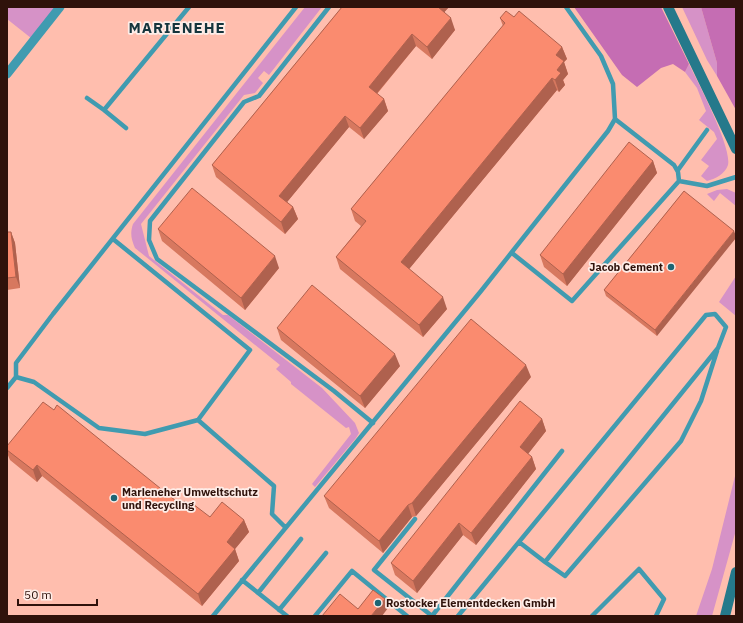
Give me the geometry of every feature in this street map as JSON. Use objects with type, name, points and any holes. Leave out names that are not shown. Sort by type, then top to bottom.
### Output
[{"type":"street","points":[[7,74],[60,7]]},
{"type":"street","points":[[668,7],[736,149]]},
{"type":"street","points":[[725,616],[736,572]]},
{"type":"lane","points":[[104,110],[188,7]]},
{"type":"lane","points":[[7,388],[16,377],[16,363],[53,314],[296,7]]},
{"type":"lane","points":[[329,7],[259,96],[244,102],[150,221],[149,240],[157,259],[334,391],[372,423]]},
{"type":"lane","points":[[213,616],[512,253],[608,131],[615,119],[613,84],[601,56],[566,7]]},
{"type":"lane","points":[[87,98],[126,128]]},
{"type":"lane","points":[[512,253],[572,301],[679,182],[678,170],[674,165],[615,119]]},
{"type":"lane","points":[[678,170],[707,130]]},
{"type":"lane","points":[[679,182],[707,186],[736,177]]},
{"type":"lane","points":[[16,377],[34,382],[99,428],[145,434],[198,420],[250,350],[113,239]]},
{"type":"lane","points":[[458,616],[706,315],[715,314],[726,327],[701,401],[681,441],[565,576],[544,562],[519,542]]},
{"type":"lane","points":[[544,562],[718,348]]},
{"type":"lane","points":[[198,420],[274,486],[272,514],[285,527]]},
{"type":"lane","points":[[415,518],[374,570],[432,616],[562,451]]},
{"type":"lane","points":[[258,593],[301,539]]},
{"type":"lane","points":[[279,610],[326,553]]},
{"type":"lane","points":[[592,616],[640,569],[664,599],[656,616]]},
{"type":"lane","points":[[315,616],[352,571],[407,616]]},
{"type":"lane","points":[[242,580],[287,616]]},
{"type":"shaded area","points":[[7,7],[56,7],[31,38],[7,19]]},
{"type":"shaded area","points":[[305,7],[322,7],[269,75],[264,71],[258,78],[263,83],[255,93],[244,95],[141,224],[149,256],[223,315],[228,315],[322,388],[355,423],[359,433],[356,438],[315,487],[312,484],[351,434],[349,427],[346,428],[291,384],[291,382],[276,369],[280,365],[135,248],[131,233],[133,224]]},
{"type":"shaded area","points":[[574,7],[661,7],[689,64],[685,72],[673,64],[661,68],[637,87],[622,75]]},
{"type":"shaded area","points":[[682,7],[701,7],[717,63],[717,76],[707,60]]},
{"type":"shaded area","points":[[701,7],[736,7],[736,110],[717,76],[717,63]]},
{"type":"shaded area","points":[[689,64],[720,130],[728,156],[728,165],[725,171],[707,181],[701,176],[709,166],[701,160],[717,139],[714,132],[699,120],[706,111],[697,88],[685,72]]},
{"type":"shaded area","points":[[727,189],[736,193],[736,206],[720,193],[714,201],[707,194],[717,190]]},
{"type":"shaded area","points":[[736,276],[736,316],[719,302]]},
{"type":"shaded area","points":[[736,472],[736,530],[712,616],[696,616],[712,569]]},
{"type":"building","points":[[342,7],[438,7],[451,18],[427,47],[412,34],[369,87],[384,99],[360,128],[345,116],[279,196],[293,207],[281,222],[212,165]]},
{"type":"building","points":[[506,11],[514,17],[519,11],[562,47],[556,55],[564,61],[557,70],[561,73],[555,80],[552,78],[401,262],[443,297],[419,325],[336,257],[366,221],[351,209],[505,23],[500,18]]},
{"type":"building","points":[[629,142],[653,161],[563,274],[540,255]]},
{"type":"building","points":[[192,188],[275,256],[241,298],[158,229]]},
{"type":"building","name":"Jacob Cement","points":[[684,191],[734,231],[655,330],[604,290]]},
{"type":"building","points":[[7,232],[11,232],[16,277],[7,278]]},
{"type":"building","points":[[312,285],[395,354],[360,396],[277,328]]},
{"type":"building","points":[[471,319],[526,365],[379,541],[324,496]]},
{"type":"building","points":[[520,401],[542,419],[520,447],[532,457],[471,533],[459,523],[413,581],[391,563]]},
{"type":"building","name":"Marieneher Umweltschutz und Recycling","points":[[43,402],[54,410],[57,405],[181,505],[184,501],[191,507],[193,504],[210,517],[222,502],[244,520],[227,542],[235,549],[198,594],[37,465],[33,470],[7,450],[7,446]]},
{"type":"building","points":[[373,590],[385,599],[371,616],[322,616],[340,594],[358,609]]},
{"type":"place","name":"Jacob Cement","points":[[671,267]]},
{"type":"place","name":"Marieneher Umweltschutz und Recycling","points":[[114,498]]},
{"type":"place","name":"Rostocker Elementdecken GmbH","points":[[378,603]]},
{"type":"district","name":"MARIENEHE","points":[[177,28]]}]
